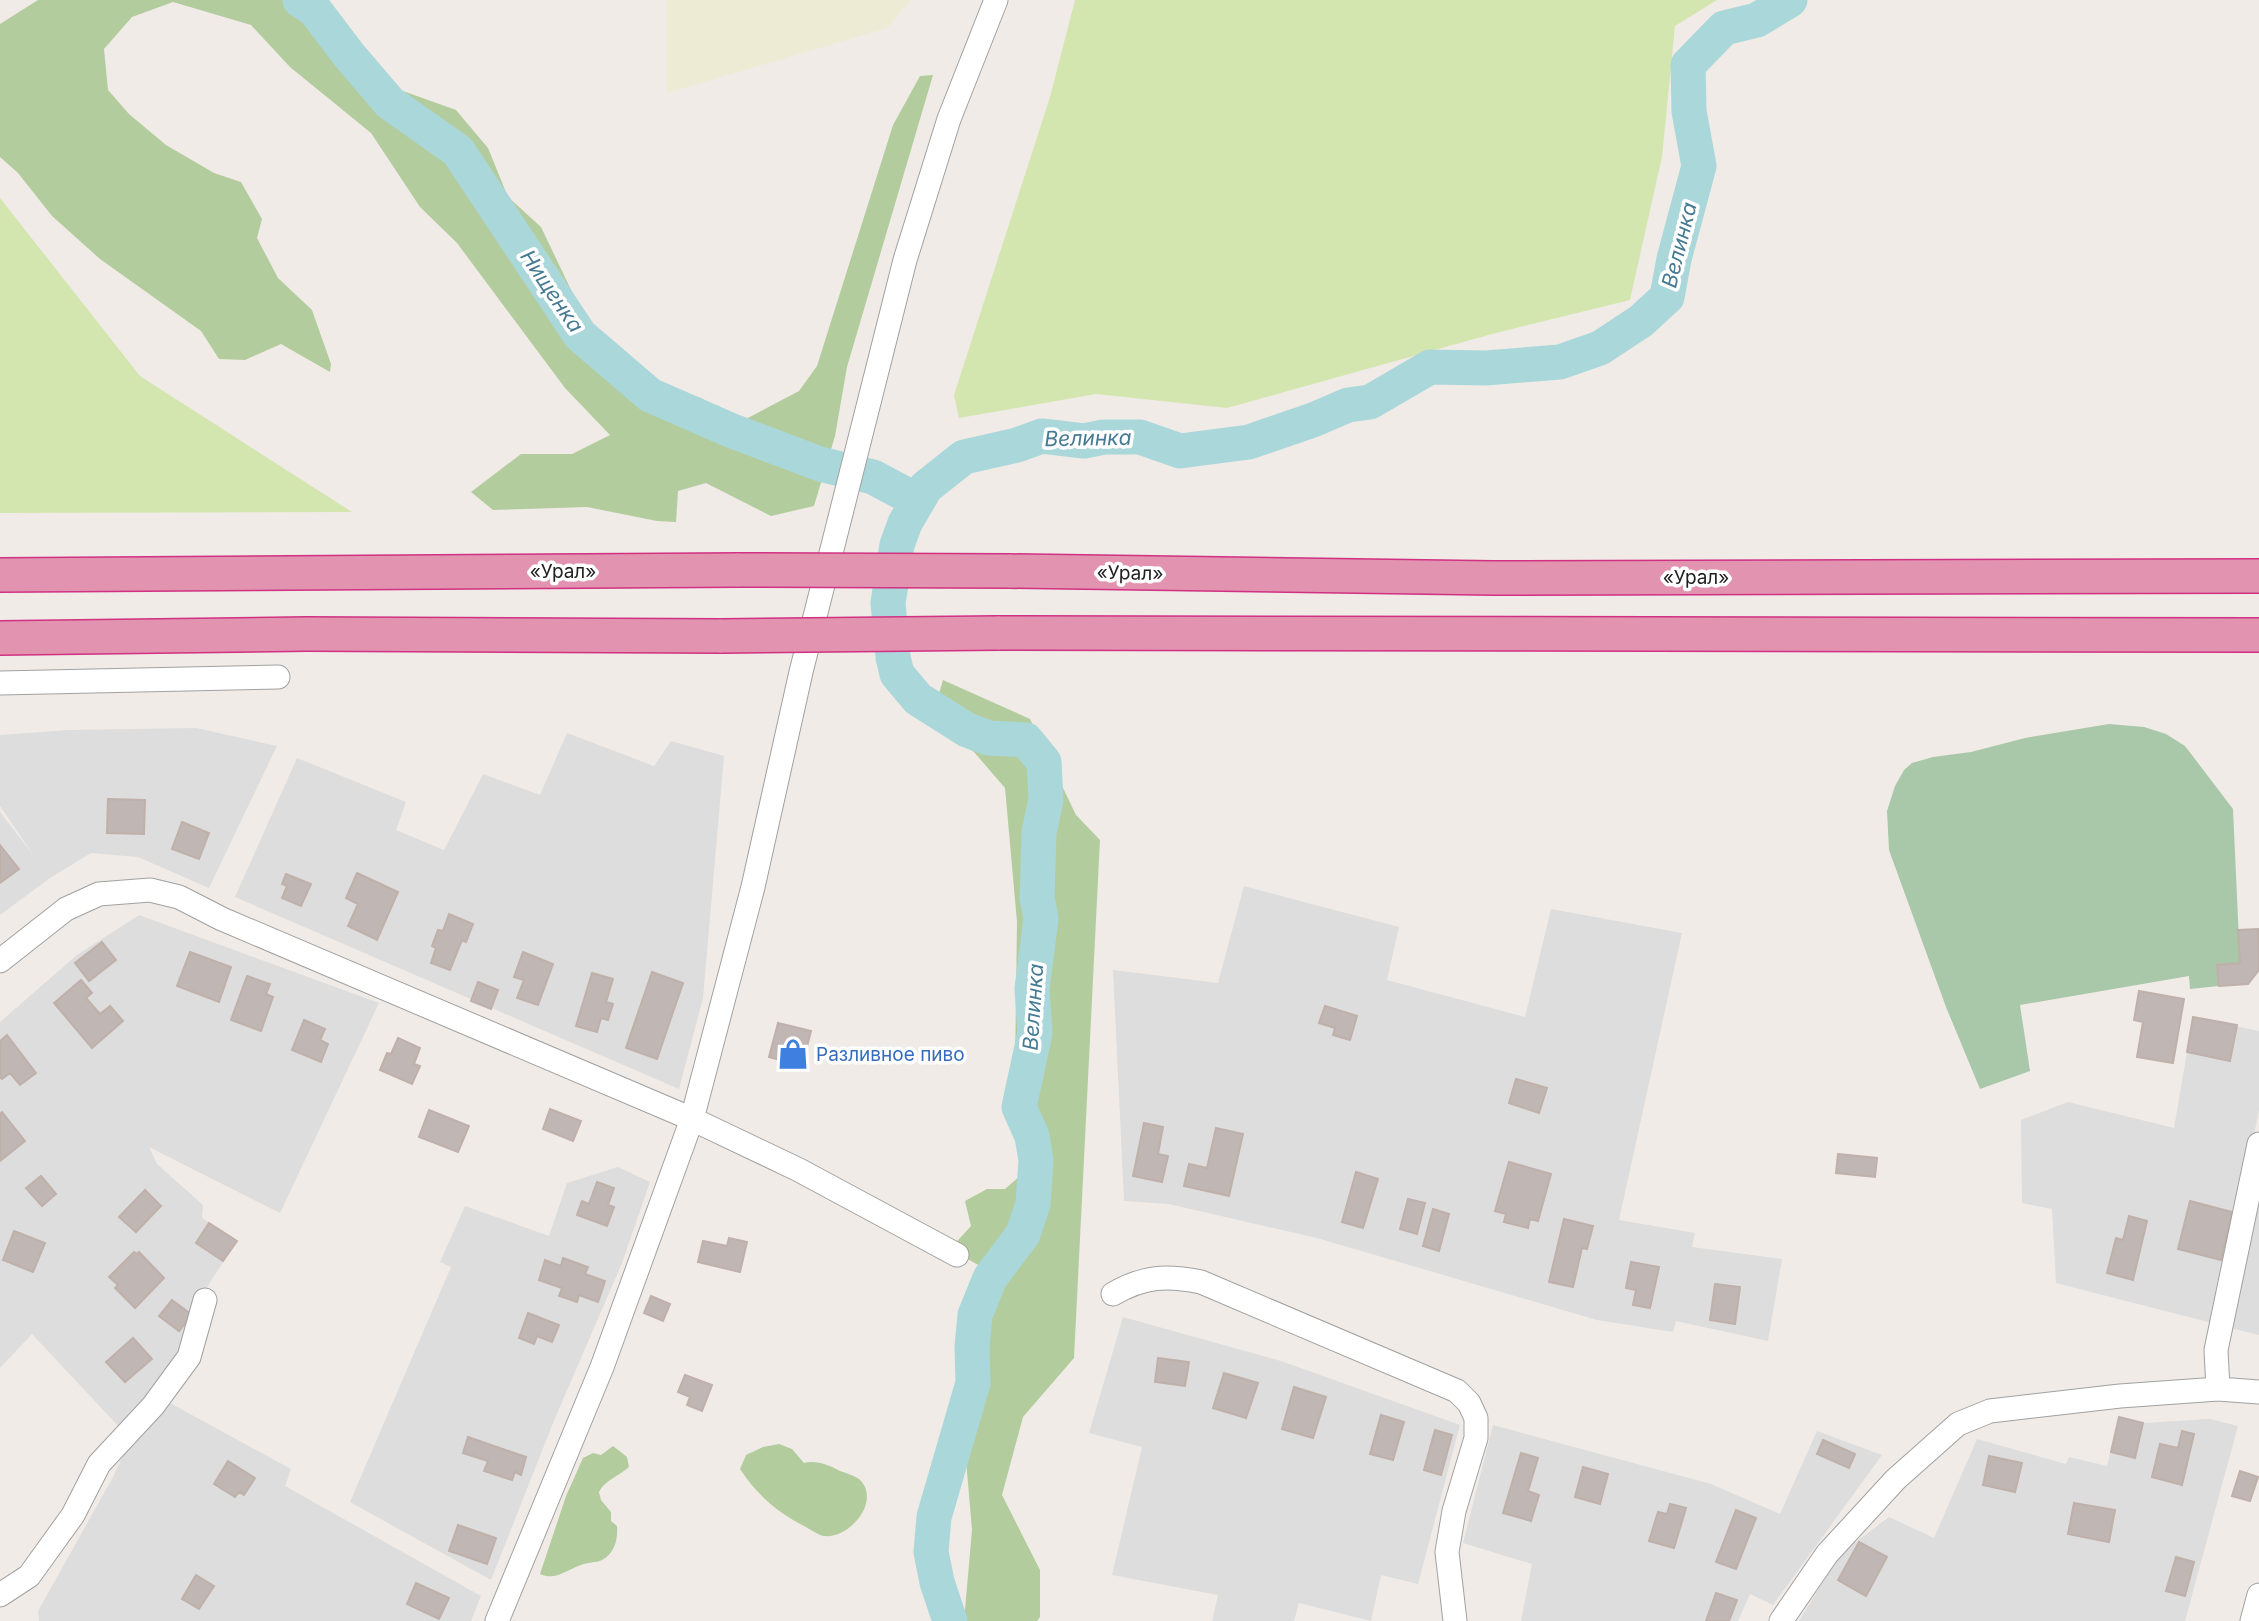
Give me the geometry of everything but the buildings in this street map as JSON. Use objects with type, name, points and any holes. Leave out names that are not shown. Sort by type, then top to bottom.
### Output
[{"type":"highway","name":"«Урал»","points":[[0,575],[739,570],[1493,578],[2259,576]]},
{"type":"highway","points":[[0,638],[307,634],[2259,635]]},
{"type":"street","points":[[497,1621],[602,1367],[692,1119],[753,887],[792,706],[905,260],[949,119],[996,0]]},
{"type":"street","points":[[0,683],[278,677]]},
{"type":"street","points":[[0,961],[66,909],[99,894],[150,890],[179,897],[222,919],[692,1119],[799,1170],[957,1255]]},
{"type":"street","points":[[2218,1389],[2216,1350],[2259,1144]]},
{"type":"street","points":[[1113,1294],[1132,1283],[1160,1277],[1201,1282],[1457,1391],[1469,1403],[1476,1418],[1476,1438],[1454,1511],[1447,1552],[1455,1621]]},
{"type":"street","points":[[0,1595],[29,1576],[73,1514],[99,1464],[153,1406],[189,1357],[205,1300]]},
{"type":"street","points":[[1781,1621],[1827,1554],[1896,1479],[1958,1424],[1990,1411],[2107,1398],[2218,1389],[2259,1392]]},
{"type":"street","points":[[2252,1621],[2259,1595]]},
{"type":"shaded area","points":[[667,0],[911,0],[887,28],[667,93]]},
{"type":"shaded area","points":[[196,728],[277,746],[209,888],[138,857],[91,853],[50,878],[0,915],[0,812],[34,856],[0,806],[0,735],[69,730]]},
{"type":"shaded area","points":[[567,733],[654,766],[671,741],[724,756],[703,998],[679,1089],[235,897],[297,758],[406,802],[396,830],[444,850],[483,774],[540,795]]},
{"type":"shaded area","points":[[1244,886],[1399,927],[1387,980],[1525,1017],[1551,909],[1682,933],[1619,1220],[1695,1233],[1692,1247],[1782,1259],[1768,1341],[1676,1321],[1673,1332],[1597,1320],[1317,1238],[1169,1204],[1124,1201],[1113,970],[1218,983]]},
{"type":"shaded area","points":[[139,915],[379,1003],[280,1213],[149,1147],[157,1164],[203,1205],[202,1218],[237,1241],[196,1304],[189,1333],[172,1367],[120,1428],[32,1334],[0,1368],[0,1022],[77,955]]},
{"type":"shaded area","points":[[2193,1017],[2259,1031],[2259,1110],[2216,1324],[2056,1283],[2052,1209],[2022,1203],[2021,1120],[2068,1102],[2174,1128]]},
{"type":"shaded area","points":[[618,1167],[650,1182],[622,1263],[553,1423],[491,1580],[350,1502],[451,1267],[440,1262],[465,1206],[549,1236],[567,1183]]},
{"type":"shaded area","points":[[2259,1189],[2259,1335],[2230,1328]]},
{"type":"shaded area","points":[[1123,1317],[1281,1361],[1460,1425],[1418,1584],[1381,1575],[1371,1621],[1299,1603],[1294,1621],[1212,1621],[1218,1595],[1112,1575],[1142,1447],[1089,1433]]},
{"type":"shaded area","points":[[170,1403],[291,1469],[285,1486],[481,1596],[471,1621],[39,1621],[38,1611],[124,1453]]},
{"type":"shaded area","points":[[2119,1417],[2143,1423],[2210,1419],[2238,1426],[2185,1621],[1799,1621],[1840,1554],[1889,1517],[1934,1538],[1977,1439],[2066,1464],[2069,1457],[2107,1466]]},
{"type":"shaded area","points":[[1493,1425],[1711,1484],[1780,1514],[1817,1431],[1882,1455],[1773,1605],[1750,1594],[1738,1621],[1521,1621],[1532,1564],[1463,1543]]},
{"type":"green space","points":[[38,0],[326,0],[389,86],[456,110],[488,148],[508,197],[541,227],[584,317],[602,335],[666,386],[701,398],[723,411],[746,419],[799,391],[817,366],[893,125],[920,76],[933,75],[847,367],[835,436],[814,506],[771,516],[706,483],[678,491],[676,522],[657,521],[587,507],[493,510],[471,492],[521,454],[572,454],[610,435],[565,388],[457,243],[420,207],[371,133],[290,67],[251,25],[173,2],[132,17],[104,49],[108,90],[129,114],[166,145],[214,173],[241,182],[262,219],[257,238],[278,278],[312,310],[331,364],[330,372],[281,344],[245,360],[219,359],[201,331],[100,259],[52,216],[18,173],[0,157],[0,24]]},
{"type":"green space","points":[[1075,0],[1717,0],[1675,26],[1662,157],[1630,300],[1492,334],[1227,408],[1096,394],[959,418],[954,395],[1050,97]]},
{"type":"green space","points":[[0,198],[140,376],[352,512],[0,513]]},
{"type":"green space","points":[[943,680],[1030,719],[1076,815],[1100,840],[1074,1358],[1023,1417],[1002,1495],[1040,1570],[1040,1617],[1037,1621],[964,1621],[972,1530],[960,1390],[980,1266],[950,1249],[971,1226],[965,1201],[987,1189],[1005,1189],[1021,1175],[1015,1068],[1017,922],[1005,788],[974,752],[931,721]]},
{"type":"green space","points":[[2109,724],[2144,727],[2166,734],[2185,746],[2233,809],[2240,963],[2219,986],[2190,989],[2189,976],[2020,1005],[2030,1071],[1980,1089],[1946,1007],[1889,850],[1887,811],[1895,786],[1904,770],[1912,763],[2025,738]]},
{"type":"green space","points":[[779,1444],[792,1449],[804,1463],[822,1464],[860,1480],[866,1489],[867,1498],[860,1517],[852,1525],[834,1535],[824,1536],[785,1515],[753,1487],[740,1469],[746,1455],[763,1447]]},
{"type":"green space","points":[[613,1446],[627,1457],[629,1467],[608,1481],[599,1492],[601,1500],[611,1512],[611,1521],[617,1526],[613,1550],[602,1560],[583,1564],[561,1574],[540,1574],[566,1496],[583,1458],[593,1453],[601,1455]]},
{"type":"waterway","name":"Нищенка","points":[[300,0],[314,9],[390,103],[458,151],[580,335],[650,395],[730,430],[820,464],[873,477],[916,500]]},
{"type":"waterway","name":"Велинка","points":[[950,1621],[937,1582],[931,1552],[934,1517],[973,1383],[975,1315],[990,1278],[1023,1234],[1033,1204],[1036,1160],[1032,1136],[1019,1107],[1035,1033],[1032,989],[1041,918],[1037,898],[1039,832],[1046,800],[1044,762],[1026,740],[989,738],[967,730],[918,699],[897,674],[888,603],[897,545],[905,523],[926,487],[964,457],[1017,445],[1042,436],[1084,441],[1104,437],[1140,437],[1180,451],[1249,442],[1348,405],[1370,402],[1430,367],[1486,368],[1560,362],[1600,348],[1641,321],[1667,297],[1674,259],[1699,166],[1689,111],[1688,65],[1724,28],[1757,20],[1790,0]]},
{"type":"place","name":"Разливное пиво","points":[[793,1054]]}]
